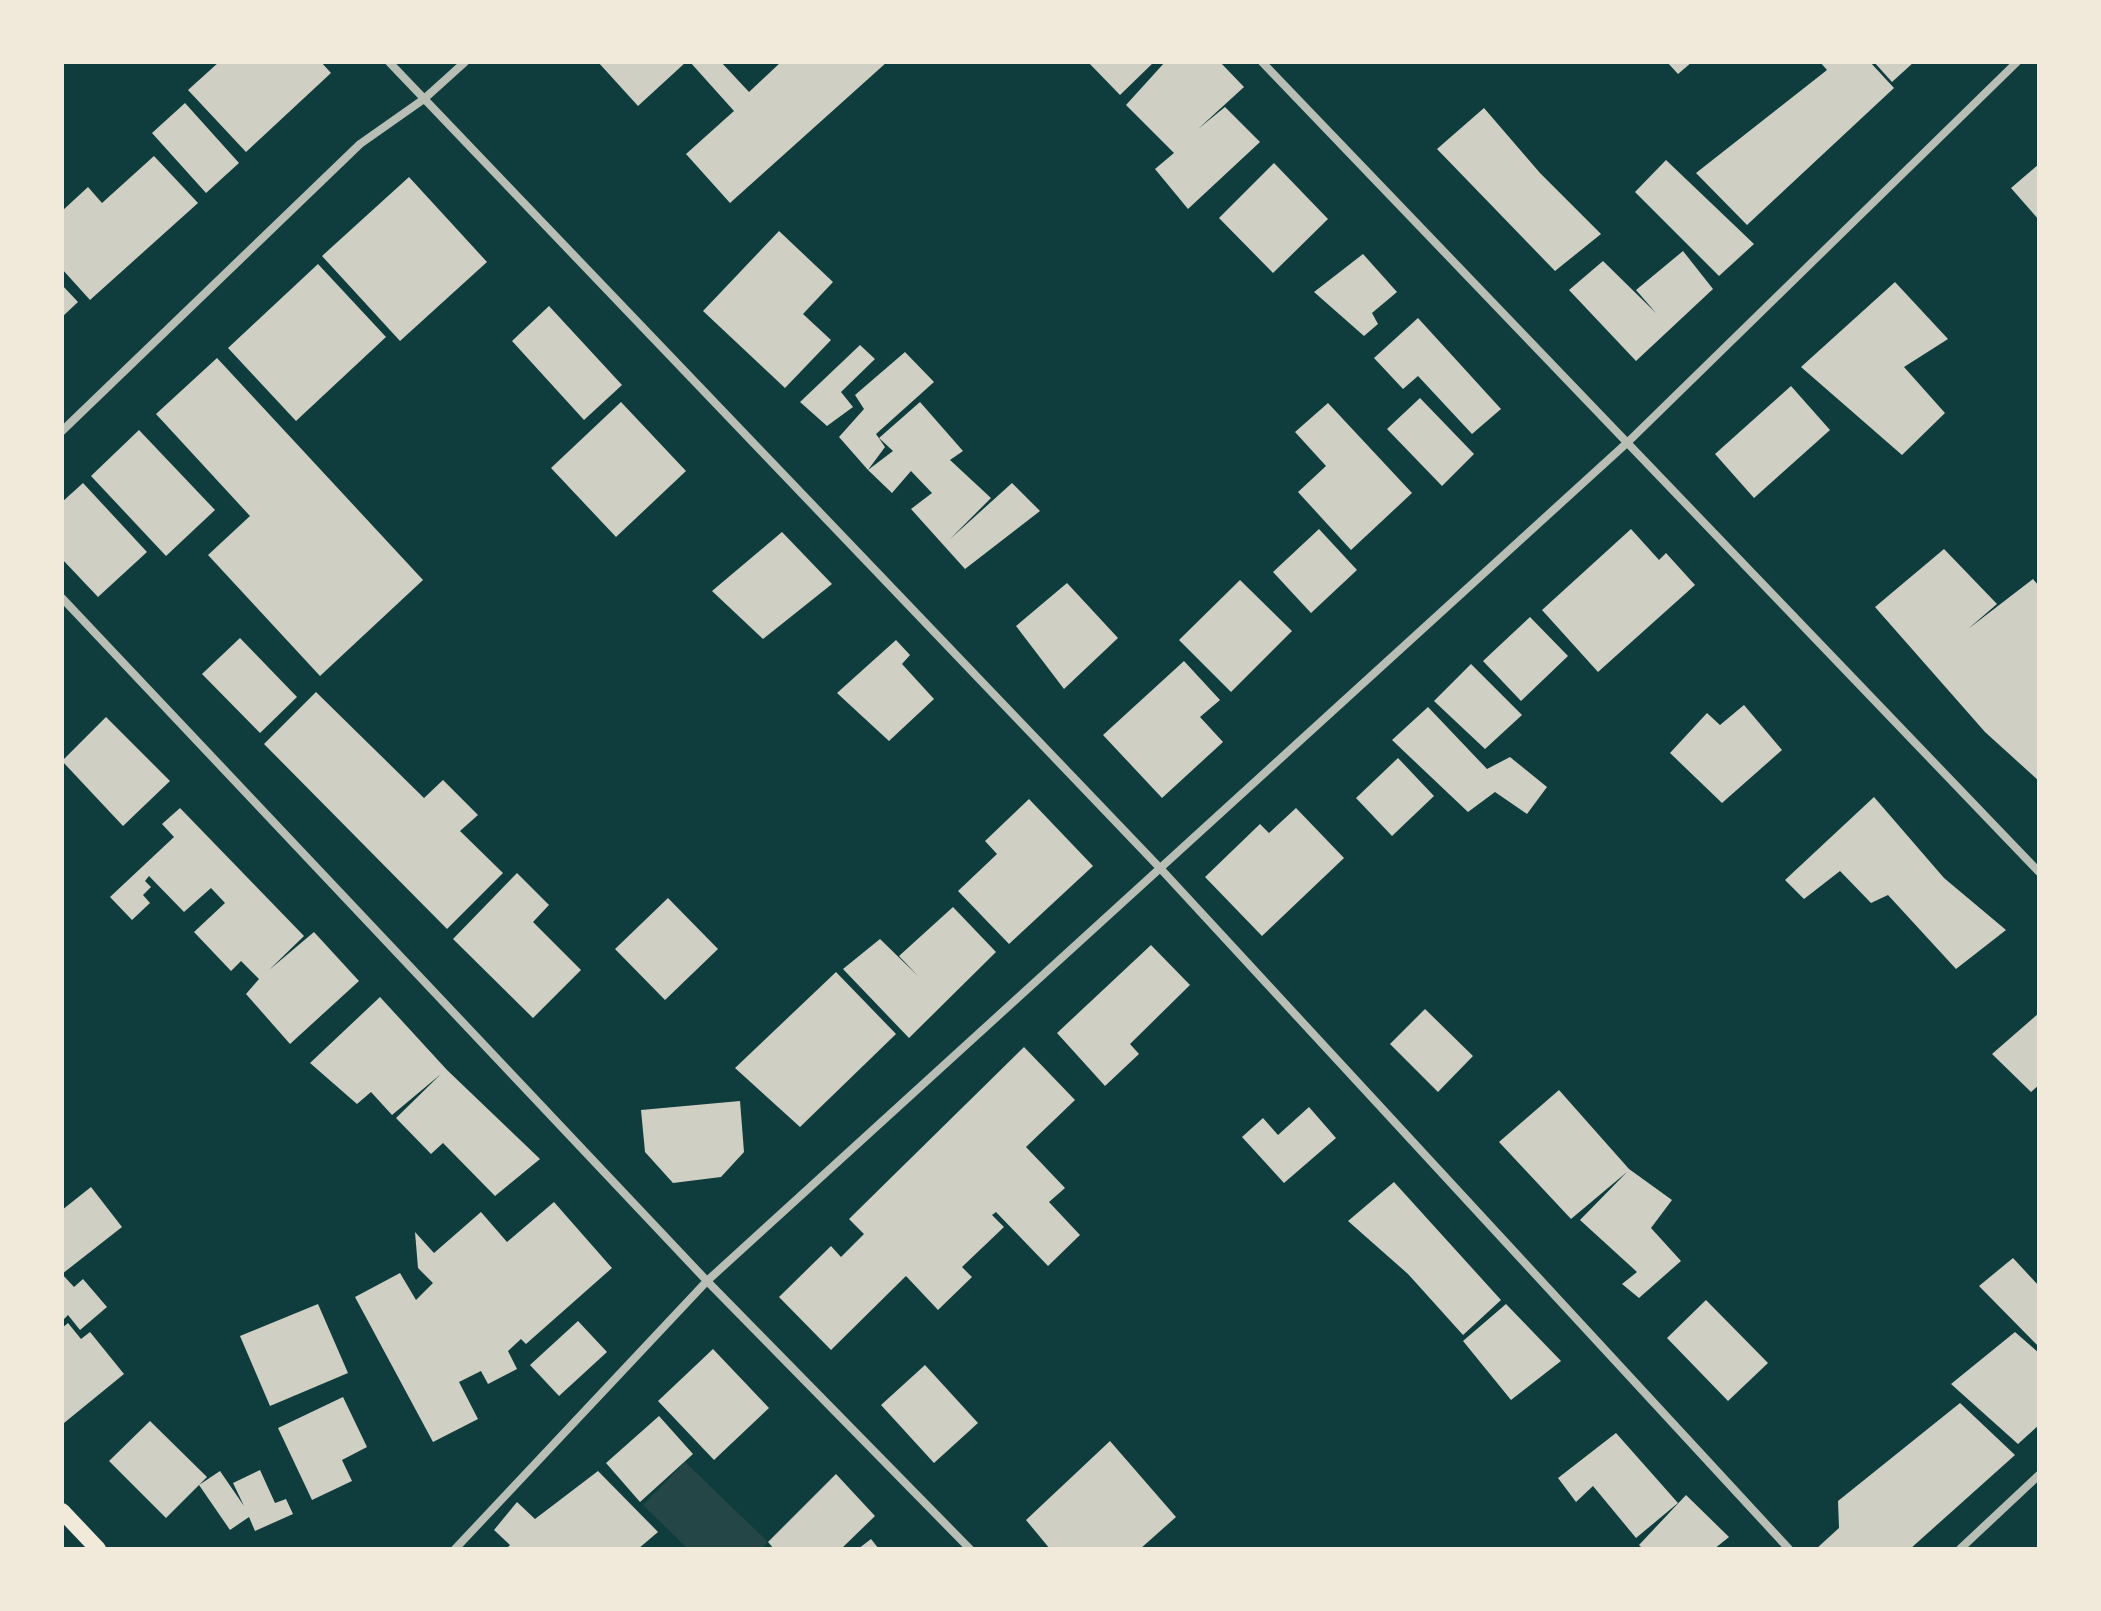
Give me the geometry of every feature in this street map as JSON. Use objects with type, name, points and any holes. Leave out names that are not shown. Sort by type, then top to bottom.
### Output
[{"type":"main road","points":[[62,1511],[98,1549]]},
{"type":"street","points":[[389,62],[1159,867],[1789,1549]]},
{"type":"street","points":[[62,431],[360,144],[424,99],[465,62]]},
{"type":"street","points":[[1262,62],[1629,441],[2039,872]]},
{"type":"street","points":[[455,1549],[707,1281],[1629,441],[2017,62]]},
{"type":"street","points":[[62,598],[707,1281],[970,1549]]},
{"type":"street","points":[[1960,1549],[2039,1475]]},
{"type":"shaded area","points":[[685,1462],[768,1542],[761,1549],[688,1549],[643,1505]]},
{"type":"building","points":[[219,62],[321,62],[331,73],[246,152],[188,90]]},
{"type":"building","points":[[598,62],[686,62],[638,106]]},
{"type":"building","points":[[690,62],[721,62],[749,92],[781,62],[887,62],[730,203],[686,154],[734,111]]},
{"type":"building","points":[[1088,62],[1154,62],[1120,95]]},
{"type":"building","points":[[1165,62],[1220,62],[1244,87],[1198,129],[1225,107],[1260,142],[1188,209],[1155,169],[1174,153],[1126,105]]},
{"type":"building","points":[[1667,62],[1692,62],[1678,74]]},
{"type":"building","points":[[1820,62],[1870,62],[1894,88],[1747,225],[1696,173],[1827,70]]},
{"type":"building","points":[[1874,62],[1914,62],[1892,82]]},
{"type":"building","points":[[185,103],[239,163],[206,193],[152,133]]},
{"type":"building","points":[[1484,108],[1540,173],[1601,234],[1555,271],[1437,149]]},
{"type":"building","points":[[154,156],[198,203],[90,300],[62,269],[62,211],[88,187],[102,203]]},
{"type":"building","points":[[1666,160],[1754,244],[1719,276],[1635,192]]},
{"type":"building","points":[[1274,163],[1328,219],[1273,273],[1219,218]]},
{"type":"building","points":[[2039,164],[2039,220],[2011,188]]},
{"type":"building","points":[[409,177],[487,262],[400,341],[322,256]]},
{"type":"building","points":[[779,231],[833,282],[803,314],[831,340],[785,388],[703,311]]},
{"type":"building","points":[[1683,251],[1713,289],[1636,361],[1569,290],[1603,261],[1656,313],[1636,290]]},
{"type":"building","points":[[1363,254],[1397,292],[1372,313],[1378,324],[1364,336],[1314,292]]},
{"type":"building","points":[[318,264],[386,337],[296,421],[228,348]]},
{"type":"building","points":[[1895,282],[1948,339],[1904,367],[1945,413],[1902,455],[1801,367]]},
{"type":"building","points":[[62,285],[78,302],[62,317]]},
{"type":"building","points":[[549,306],[622,385],[584,420],[512,341]]},
{"type":"building","points":[[1418,318],[1501,409],[1472,434],[1418,376],[1403,389],[1374,358]]},
{"type":"building","points":[[860,345],[875,359],[841,392],[853,407],[827,426],[800,402]]},
{"type":"building","points":[[905,352],[934,382],[876,434],[885,447],[868,470],[839,437],[864,409],[855,395]]},
{"type":"building","points":[[217,358],[423,580],[320,676],[208,555],[250,516],[156,414]]},
{"type":"building","points":[[1791,386],[1830,430],[1754,498],[1715,454]]},
{"type":"building","points":[[1420,398],[1474,454],[1442,486],[1387,429]]},
{"type":"building","points":[[621,402],[686,471],[616,537],[551,468]]},
{"type":"building","points":[[920,402],[963,451],[950,460],[991,498],[950,539],[1012,483],[1040,511],[965,569],[911,509],[932,493],[911,471],[892,493],[868,470],[893,451],[879,438]]},
{"type":"building","points":[[1328,403],[1412,493],[1351,550],[1298,492],[1326,466],[1295,432]]},
{"type":"building","points":[[139,430],[215,510],[166,556],[91,476]]},
{"type":"building","points":[[83,483],[147,552],[98,597],[62,559],[62,502]]},
{"type":"building","points":[[1319,529],[1357,570],[1311,613],[1273,572]]},
{"type":"building","points":[[1631,529],[1659,560],[1666,553],[1695,585],[1598,672],[1542,610]]},
{"type":"building","points":[[782,532],[832,584],[763,639],[712,591]]},
{"type":"building","points":[[1944,549],[1997,604],[1968,629],[2033,579],[2039,586],[2039,781],[1985,732],[1875,607]]},
{"type":"building","points":[[1240,580],[1292,631],[1231,692],[1179,640]]},
{"type":"building","points":[[1067,583],[1118,638],[1064,689],[1016,626]]},
{"type":"building","points":[[1530,617],[1568,656],[1521,701],[1483,661]]},
{"type":"building","points":[[240,638],[297,697],[260,733],[202,674]]},
{"type":"building","points":[[896,640],[910,655],[902,664],[934,699],[889,741],[837,693]]},
{"type":"building","points":[[1184,661],[1220,700],[1200,717],[1223,742],[1162,798],[1103,735]]},
{"type":"building","points":[[1471,664],[1522,715],[1485,749],[1434,701]]},
{"type":"building","points":[[316,692],[424,798],[443,780],[478,815],[460,831],[503,873],[447,929],[264,744]]},
{"type":"building","points":[[1744,705],[1782,750],[1722,803],[1670,753],[1707,713],[1720,725]]},
{"type":"building","points":[[1428,707],[1487,769],[1510,757],[1547,787],[1527,814],[1495,792],[1468,812],[1392,740]]},
{"type":"building","points":[[106,717],[170,781],[123,826],[62,761]]},
{"type":"building","points":[[1398,758],[1434,796],[1392,836],[1356,798]]},
{"type":"building","points":[[1874,797],[1944,878],[2006,930],[1956,969],[1888,895],[1871,903],[1840,871],[1804,899],[1785,880]]},
{"type":"building","points":[[1029,799],[1093,866],[1009,944],[958,891],[997,854],[985,841]]},
{"type":"building","points":[[180,808],[304,936],[269,970],[314,932],[359,981],[290,1044],[246,994],[259,979],[241,961],[231,971],[194,932],[225,903],[211,888],[184,912],[149,876],[145,881],[151,887],[143,895],[150,903],[132,920],[110,897],[174,837],[162,824]]},
{"type":"building","points":[[1296,808],[1344,858],[1262,936],[1205,877],[1260,824],[1269,833]]},
{"type":"building","points":[[517,873],[549,905],[533,922],[581,970],[533,1018],[453,939]]},
{"type":"building","points":[[668,898],[718,949],[665,1000],[615,949]]},
{"type":"building","points":[[953,907],[996,952],[909,1038],[843,969],[880,939],[918,976],[899,956]]},
{"type":"building","points":[[1151,945],[1190,985],[1130,1044],[1139,1054],[1105,1086],[1057,1033]]},
{"type":"building","points":[[836,972],[896,1034],[800,1127],[735,1068]]},
{"type":"building","points":[[380,997],[447,1070],[540,1159],[495,1196],[443,1143],[431,1154],[396,1118],[441,1074],[392,1115],[371,1092],[357,1104],[310,1063]]},
{"type":"building","points":[[1425,1009],[1473,1056],[1438,1092],[1390,1044]]},
{"type":"building","points":[[2039,1013],[2039,1085],[2031,1092],[1992,1054]]},
{"type":"building","points":[[1024,1047],[1075,1100],[1026,1147],[1065,1188],[1049,1202],[1080,1235],[1048,1266],[996,1212],[992,1215],[1004,1227],[962,1267],[972,1277],[938,1310],[906,1276],[831,1350],[779,1297],[831,1246],[841,1257],[864,1234],[849,1219]]},
{"type":"building","points":[[1559,1090],[1629,1169],[1672,1200],[1651,1228],[1681,1261],[1639,1298],[1622,1284],[1637,1272],[1580,1220],[1627,1172],[1571,1219],[1499,1142]]},
{"type":"building","points":[[740,1101],[744,1152],[721,1177],[673,1183],[645,1152],[641,1110]]},
{"type":"building","points":[[1309,1107],[1336,1138],[1284,1183],[1242,1137],[1263,1118],[1278,1135]]},
{"type":"building","points":[[1394,1182],[1501,1300],[1463,1335],[1408,1274],[1348,1221]]},
{"type":"building","points":[[91,1187],[122,1227],[62,1274],[62,1210]]},
{"type":"building","points":[[554,1202],[612,1268],[526,1344],[521,1339],[508,1351],[517,1369],[488,1384],[481,1371],[459,1382],[478,1419],[433,1442],[355,1297],[400,1273],[416,1300],[433,1283],[418,1268],[415,1232],[434,1253],[481,1212],[507,1242]]},
{"type":"building","points":[[2013,1258],[2039,1286],[2039,1347],[1979,1286]]},
{"type":"building","points":[[62,1274],[74,1287],[83,1279],[107,1307],[80,1330],[68,1315],[62,1321]]},
{"type":"building","points":[[1706,1300],[1768,1363],[1728,1401],[1667,1338]]},
{"type":"building","points":[[318,1304],[348,1373],[270,1406],[240,1336]]},
{"type":"building","points":[[1506,1304],[1561,1361],[1511,1400],[1463,1341]]},
{"type":"building","points":[[578,1321],[607,1352],[559,1396],[530,1365]]},
{"type":"building","points":[[68,1323],[81,1339],[90,1332],[124,1374],[64,1423],[62,1328]]},
{"type":"building","points":[[2015,1332],[2039,1353],[2039,1425],[2018,1444],[1951,1384]]},
{"type":"building","points":[[713,1349],[769,1408],[714,1460],[658,1401]]},
{"type":"building","points":[[925,1365],[978,1423],[934,1463],[881,1405]]},
{"type":"building","points":[[343,1397],[367,1447],[342,1460],[352,1481],[312,1500],[278,1428]]},
{"type":"building","points":[[1960,1403],[2015,1455],[1910,1549],[1816,1549],[1839,1528],[1838,1501]]},
{"type":"building","points":[[659,1416],[693,1454],[640,1502],[606,1463]]},
{"type":"building","points":[[150,1421],[207,1477],[166,1518],[109,1461]]},
{"type":"building","points":[[1616,1433],[1678,1503],[1636,1538],[1593,1486],[1576,1502],[1558,1478]]},
{"type":"building","points":[[1110,1441],[1176,1517],[1140,1549],[1050,1549],[1026,1520]]},
{"type":"building","points":[[260,1470],[275,1503],[286,1499],[293,1514],[255,1531],[249,1517],[230,1530],[199,1485],[220,1471],[244,1506],[233,1483]]},
{"type":"building","points":[[598,1471],[658,1532],[638,1549],[506,1549],[510,1545],[494,1530],[517,1502],[535,1519]]},
{"type":"building","points":[[836,1474],[875,1516],[841,1549],[774,1549],[768,1542]]},
{"type":"building","points":[[1686,1495],[1729,1537],[1714,1549],[1643,1549],[1639,1545]]},
{"type":"building","points":[[871,1539],[879,1549],[858,1549]]}]
